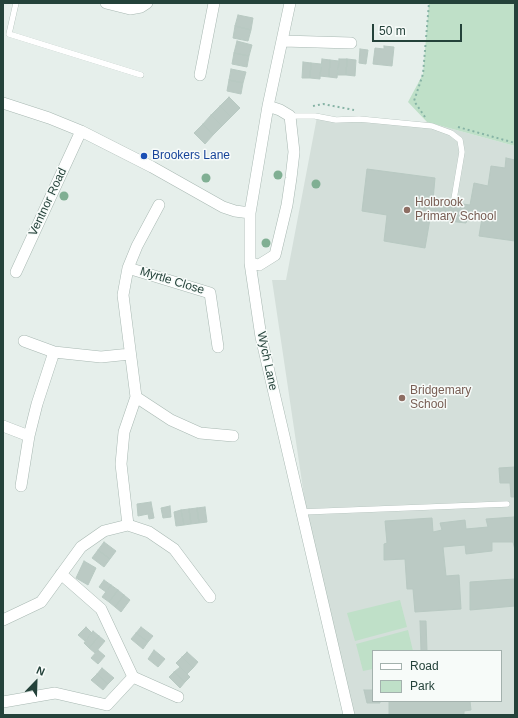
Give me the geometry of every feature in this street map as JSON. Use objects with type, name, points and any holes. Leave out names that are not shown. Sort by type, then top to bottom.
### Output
[{"type":"street","points":[[106,3],[130,9],[141,7],[147,3]]},
{"type":"street","points":[[200,75],[214,3]]},
{"type":"street","name":"Wych Lane","points":[[290,3],[283,42],[268,106],[250,213],[250,263],[261,337],[300,512],[349,715]]},
{"type":"street","points":[[283,42],[351,43]]},
{"type":"street","points":[[3,103],[81,131],[152,167],[223,207],[235,211],[250,213]]},
{"type":"street","points":[[250,263],[259,265],[275,255],[282,230],[294,152],[290,116],[280,110],[268,106]]},
{"type":"street","name":"Ventnor Road","points":[[16,272],[81,131]]},
{"type":"street","points":[[128,525],[121,464],[124,432],[136,397],[123,295],[128,268],[137,246],[160,205]]},
{"type":"street","name":"Myrtle Close","points":[[128,268],[210,293],[218,347]]},
{"type":"street","points":[[24,341],[54,352],[101,357],[130,354]]},
{"type":"street","points":[[21,486],[29,436],[37,404],[54,352]]},
{"type":"street","points":[[136,397],[171,420],[200,433],[233,436]]},
{"type":"street","points":[[3,426],[29,436]]},
{"type":"street","points":[[3,620],[41,602],[81,547],[104,532],[128,525],[149,532],[174,549],[210,597]]},
{"type":"street","points":[[61,574],[101,609],[133,677],[178,697]]},
{"type":"street","points":[[3,702],[55,693],[107,705],[133,677]]},
{"type":"lane","points":[[16,3],[9,34],[141,75]]},
{"type":"lane","points":[[290,116],[315,116],[336,120],[359,119],[432,126],[451,133],[460,140],[462,152],[454,199]]},
{"type":"lane","points":[[300,512],[507,504]]},
{"type":"path","points":[[427,119],[414,101],[423,74],[429,3]]},
{"type":"path","points":[[452,126],[515,143]]},
{"type":"shaded area","name":"Bridgemary School","points":[[317,117],[336,120],[427,122],[515,146],[515,715],[352,715],[307,516],[272,280],[286,280]]},
{"type":"green space","points":[[429,3],[515,3],[515,146],[427,122],[408,102],[423,74]]},
{"type":"green space","points":[[400,600],[407,627],[355,641],[347,613]]},
{"type":"green space","points":[[408,630],[413,650],[372,650],[372,669],[363,671],[356,644]]},
{"type":"building","points":[[238,15],[253,18],[251,30],[235,26]]},
{"type":"building","points":[[235,26],[251,30],[248,41],[233,38]]},
{"type":"building","points":[[237,41],[252,45],[249,56],[234,53]]},
{"type":"building","points":[[384,46],[394,47],[392,66],[373,64],[375,48],[384,49]]},
{"type":"building","points":[[360,49],[368,50],[366,64],[359,63]]},
{"type":"building","points":[[234,53],[249,56],[247,67],[232,64]]},
{"type":"building","points":[[322,59],[330,60],[329,77],[320,76]]},
{"type":"building","points":[[339,59],[347,59],[346,75],[338,75]]},
{"type":"building","points":[[347,59],[356,60],[355,76],[346,75]]},
{"type":"building","points":[[330,60],[339,61],[337,78],[329,77]]},
{"type":"building","points":[[303,62],[311,63],[310,78],[302,78]]},
{"type":"building","points":[[311,63],[321,64],[320,79],[310,78]]},
{"type":"building","points":[[231,69],[246,72],[243,83],[229,80]]},
{"type":"building","points":[[229,80],[243,83],[241,94],[227,91]]},
{"type":"building","points":[[229,97],[240,108],[231,117],[220,106]]},
{"type":"building","points":[[220,106],[231,117],[222,126],[211,115]]},
{"type":"building","points":[[211,115],[222,126],[213,135],[203,124]]},
{"type":"building","points":[[203,124],[213,135],[205,144],[194,133]]},
{"type":"building","points":[[506,158],[515,160],[515,241],[479,236],[482,218],[468,216],[466,223],[430,219],[425,248],[384,241],[387,215],[362,211],[367,169],[435,178],[433,200],[470,205],[474,183],[488,186],[491,166],[505,168]]},
{"type":"building","points":[[515,467],[515,497],[511,497],[510,483],[500,483],[499,468]]},
{"type":"building","points":[[151,502],[154,518],[149,519],[148,514],[138,516],[137,504]]},
{"type":"building","points":[[170,506],[171,517],[163,518],[161,508]]},
{"type":"building","points":[[205,507],[207,522],[199,523],[197,508]]},
{"type":"building","points":[[197,508],[199,523],[191,524],[189,509]]},
{"type":"building","points":[[189,509],[191,524],[184,525],[181,510]]},
{"type":"building","points":[[181,510],[184,525],[176,526],[174,512]]},
{"type":"building","points":[[514,517],[515,550],[513,542],[492,542],[492,551],[466,554],[465,545],[443,547],[446,576],[459,575],[461,609],[415,612],[413,589],[407,589],[405,559],[384,560],[384,544],[387,543],[385,521],[432,518],[433,532],[442,530],[440,523],[465,520],[466,529],[488,527],[486,519]]},
{"type":"building","points":[[104,542],[116,551],[110,559],[98,550]]},
{"type":"building","points":[[98,550],[110,559],[104,567],[92,558]]},
{"type":"building","points":[[84,561],[96,568],[88,585],[76,578]]},
{"type":"building","points":[[515,579],[515,606],[470,610],[470,582]]},
{"type":"building","points":[[104,580],[111,585],[106,592],[99,587]]},
{"type":"building","points":[[111,585],[118,590],[109,602],[102,597]]},
{"type":"building","points":[[118,590],[124,595],[115,607],[109,602]]},
{"type":"building","points":[[124,595],[130,600],[121,612],[115,607]]},
{"type":"building","points":[[420,621],[426,621],[427,650],[421,650]]},
{"type":"building","points":[[86,627],[92,633],[85,641],[78,635]]},
{"type":"building","points":[[141,627],[153,636],[148,642],[136,633]]},
{"type":"building","points":[[93,631],[99,636],[89,648],[84,643]]},
{"type":"building","points":[[136,633],[148,642],[143,649],[131,639]]},
{"type":"building","points":[[99,636],[105,641],[95,653],[89,648]]},
{"type":"building","points":[[98,650],[105,656],[98,664],[91,658]]},
{"type":"building","points":[[154,650],[165,659],[158,667],[148,659]]},
{"type":"building","points":[[187,652],[198,662],[193,668],[182,657]]},
{"type":"building","points":[[182,657],[193,668],[187,674],[176,663]]},
{"type":"building","points":[[180,667],[190,677],[185,682],[174,672]]},
{"type":"building","points":[[102,668],[114,678],[108,684],[97,674]]},
{"type":"building","points":[[174,672],[185,682],[180,688],[169,677]]},
{"type":"building","points":[[97,674],[108,684],[103,690],[91,680]]},
{"type":"building","points":[[364,690],[372,690],[372,702],[380,703],[367,703]]},
{"type":"building","points":[[389,702],[470,702],[471,710],[464,711],[464,715],[389,715]]},
{"type":"place","name":"Brookers Lane","points":[[144,156]]},
{"type":"place","name":"Holbrook Primary School","points":[[407,210]]},
{"type":"place","name":"Bridgemary School","points":[[402,398]]}]
